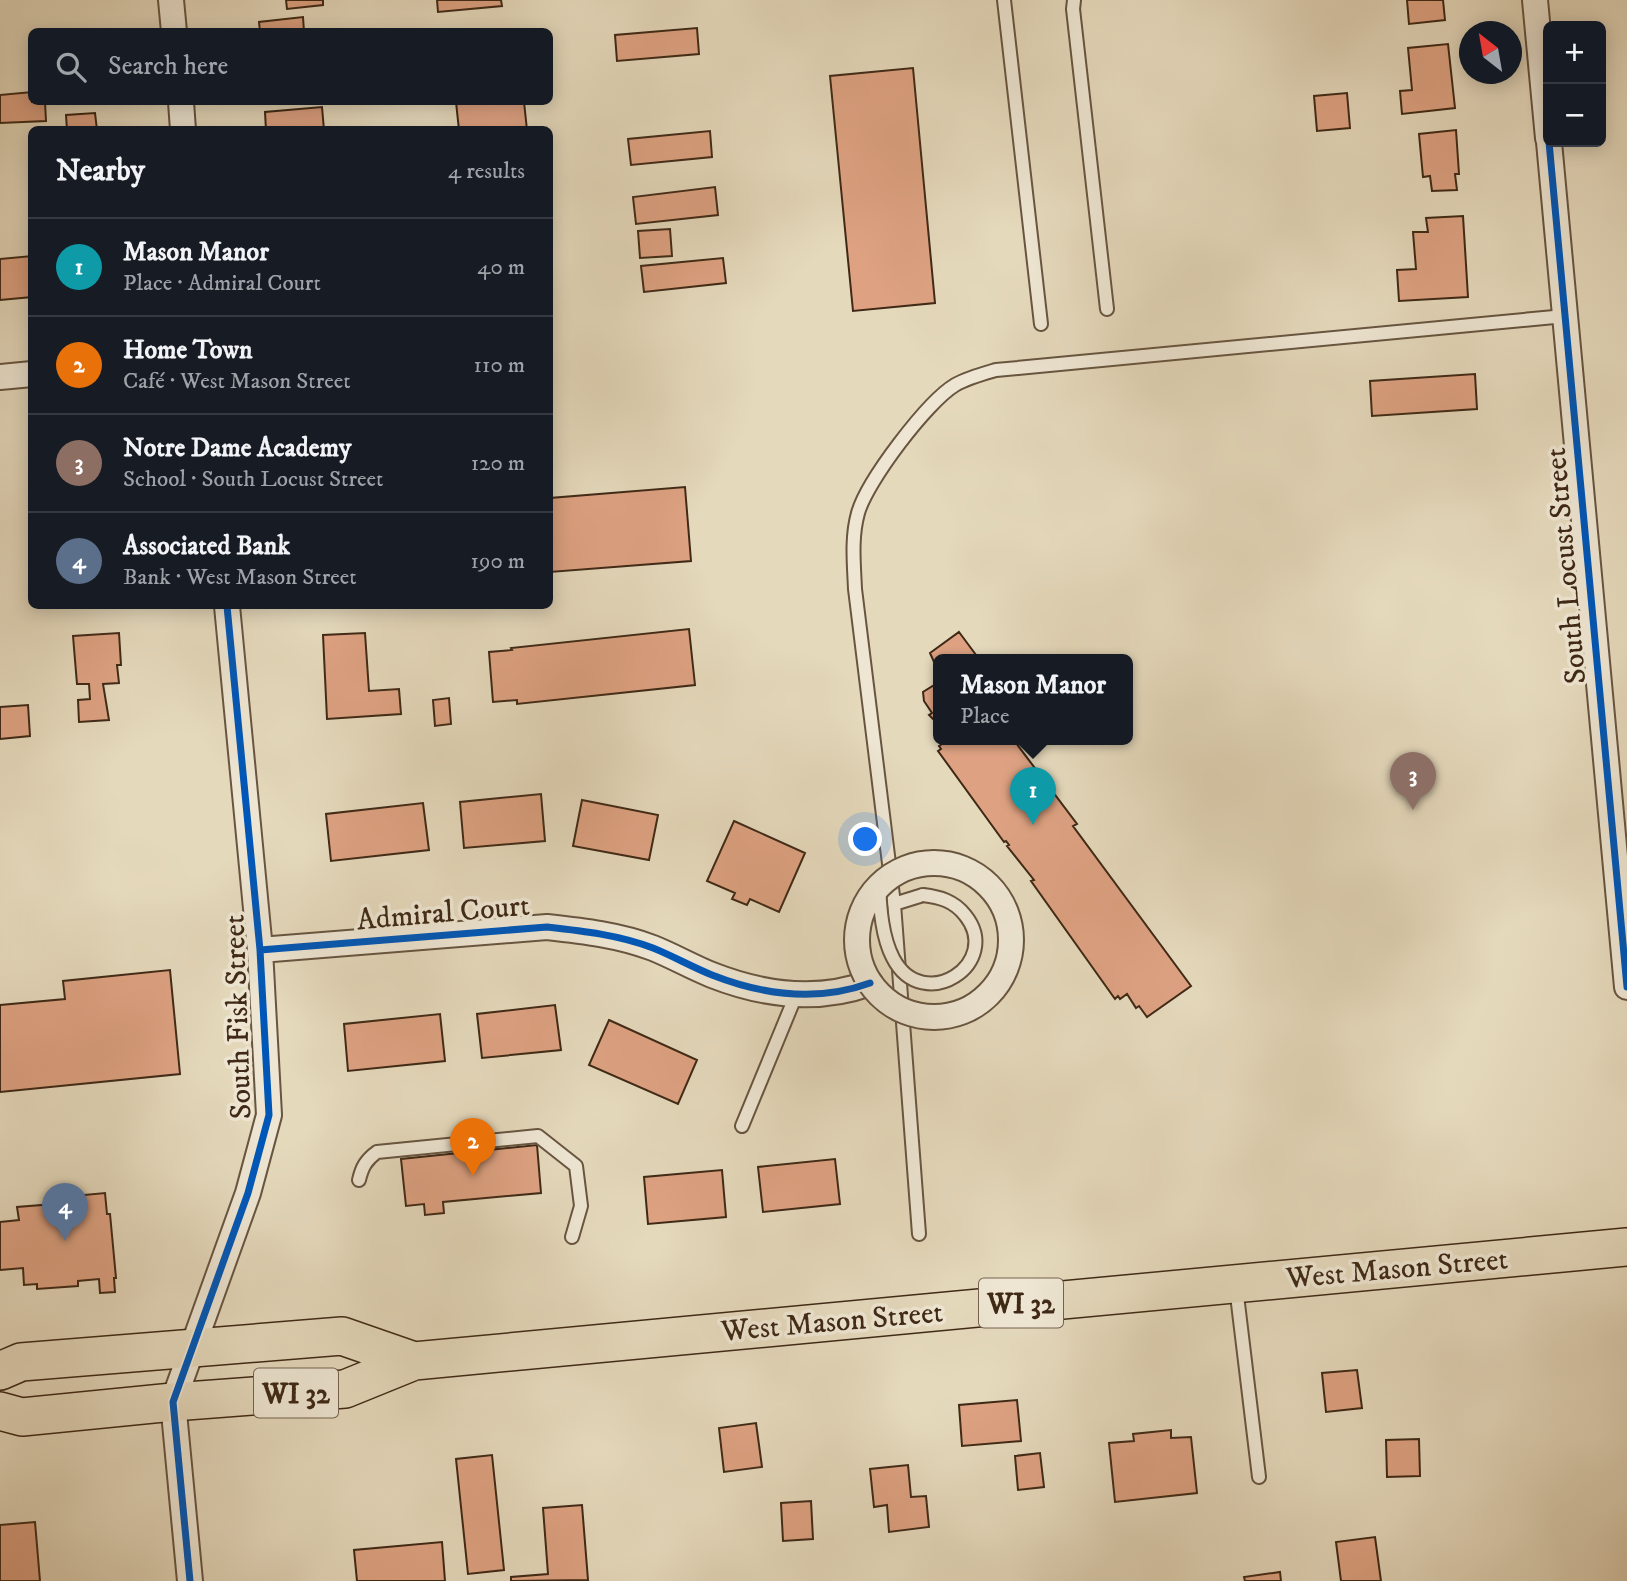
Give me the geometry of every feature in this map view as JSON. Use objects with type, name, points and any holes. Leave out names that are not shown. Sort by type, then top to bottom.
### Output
[{"type":"main road","name":"West Mason Street","points":[[0,1411],[22,1418],[173,1402],[345,1389],[414,1362],[1627,1247]]},
{"type":"main road","name":"West Mason Street","points":[[0,1371],[21,1362],[342,1336],[414,1362]]},
{"type":"street","points":[[171,0],[174,28]]},
{"type":"street","name":"South Locust Street","points":[[1535,0],[1543,86]]},
{"type":"street","points":[[181,105],[183,126]]},
{"type":"street","name":"South Locust Street","points":[[1549,147],[1627,987]]},
{"type":"street","points":[[0,377],[28,374]]},
{"type":"street","name":"South Fisk Street","points":[[190,1581],[173,1402],[248,1193],[269,1115],[260,950],[227,609]]},
{"type":"street","points":[[927,863],[953,864],[978,875],[997,894],[1008,915],[1012,940],[1008,964],[997,986],[979,1003],[957,1014],[932,1017],[908,1013],[858,987],[857,932],[864,906],[886,894],[901,870],[927,863]]},
{"type":"street","name":"Admiral Court","points":[[260,950],[547,927],[594,932],[651,947],[712,975],[749,987],[796,995],[858,987]]},
{"type":"lane","points":[[1003,0],[1041,324]]},
{"type":"lane","points":[[1074,0],[1107,309]]},
{"type":"lane","points":[[919,1234],[855,589],[854,540],[858,513],[869,487],[897,447],[938,398],[956,384],[996,370],[1565,316]]},
{"type":"lane","points":[[886,894],[940,897],[954,904],[971,922],[976,936],[976,948],[965,969],[942,982],[916,982],[894,960],[887,941],[880,906],[886,894]]},
{"type":"lane","points":[[742,1126],[796,995]]},
{"type":"lane","points":[[359,1180],[368,1158],[377,1152],[538,1136],[576,1166],[581,1206],[572,1237]]},
{"type":"lane","points":[[1235,1283],[1259,1477]]},
{"type":"building","points":[[286,0],[323,0],[323,5],[287,9]]},
{"type":"building","points":[[437,0],[501,0],[502,6],[438,12]]},
{"type":"building","points":[[1407,0],[1443,0],[1445,20],[1409,24]]},
{"type":"building","points":[[303,17],[304,28],[260,28],[259,22]]},
{"type":"building","points":[[697,28],[699,54],[617,61],[615,35]]},
{"type":"building","points":[[1448,44],[1455,108],[1402,114],[1400,91],[1412,90],[1408,48]]},
{"type":"building","points":[[913,68],[935,303],[853,311],[830,76]]},
{"type":"building","points":[[28,92],[28,105],[45,105],[46,121],[0,123],[0,95]]},
{"type":"building","points":[[1347,93],[1350,128],[1317,131],[1314,96]]},
{"type":"building","points":[[456,105],[524,105],[527,126],[459,126]]},
{"type":"building","points":[[322,107],[324,126],[266,126],[265,112]]},
{"type":"building","points":[[95,113],[97,126],[67,126],[66,115]]},
{"type":"building","points":[[1456,130],[1459,174],[1455,174],[1457,190],[1432,191],[1430,176],[1423,177],[1419,134]]},
{"type":"building","points":[[710,131],[712,157],[631,165],[628,139]]},
{"type":"building","points":[[715,187],[718,215],[636,224],[633,197]]},
{"type":"building","points":[[1463,216],[1468,297],[1399,301],[1397,270],[1416,269],[1413,232],[1428,232],[1426,218]]},
{"type":"building","points":[[670,229],[672,256],[640,258],[638,231]]},
{"type":"building","points":[[28,256],[28,297],[0,300],[0,259]]},
{"type":"building","points":[[723,258],[726,283],[644,292],[641,266]]},
{"type":"building","points":[[1475,374],[1477,409],[1372,416],[1370,381]]},
{"type":"building","points":[[685,487],[691,561],[553,572],[553,498]]},
{"type":"building","points":[[689,629],[695,685],[517,704],[517,700],[493,702],[489,652]]},
{"type":"building","points":[[959,632],[975,654],[933,654],[933,660],[930,653]]},
{"type":"building","points":[[119,633],[119,683],[103,684],[109,720],[79,722],[78,700],[90,699],[89,684],[77,684],[73,636]]},
{"type":"building","points":[[365,633],[369,691],[399,689],[401,714],[327,719],[323,635]]},
{"type":"building","points":[[933,686],[933,719],[929,715],[932,713],[924,701],[923,692]]},
{"type":"building","points":[[449,698],[451,724],[435,726],[433,700]]},
{"type":"building","points":[[28,705],[30,736],[0,739],[0,707]]},
{"type":"building","points":[[1018,745],[1077,824],[1073,826],[1191,986],[1147,1017],[1139,1006],[1136,1008],[1127,994],[1115,999],[1031,881],[1034,880],[938,751],[941,749],[939,746]]},
{"type":"building","points":[[541,794],[545,841],[464,848],[460,802]]},
{"type":"building","points":[[582,800],[658,815],[649,860],[573,846]]},
{"type":"building","points":[[423,803],[429,850],[331,861],[326,814]]},
{"type":"building","points":[[734,821],[805,853],[779,912],[750,899],[747,905],[732,899],[735,893],[707,881]]},
{"type":"building","points":[[170,970],[180,1074],[0,1092],[0,1005],[65,999],[63,981]]},
{"type":"building","points":[[555,1005],[561,1050],[482,1058],[477,1014]]},
{"type":"building","points":[[440,1014],[445,1061],[348,1071],[344,1024]]},
{"type":"building","points":[[609,1020],[697,1060],[678,1104],[589,1065]]},
{"type":"building","points":[[537,1145],[541,1193],[443,1202],[444,1213],[425,1215],[424,1204],[406,1206],[401,1159]]},
{"type":"building","points":[[835,1159],[840,1204],[763,1212],[758,1167]]},
{"type":"building","points":[[722,1170],[726,1217],[648,1224],[644,1177]]},
{"type":"building","points":[[105,1193],[107,1214],[110,1214],[115,1292],[100,1293],[99,1279],[78,1281],[78,1286],[37,1289],[37,1284],[24,1285],[23,1268],[0,1270],[0,1222],[19,1220],[17,1207],[54,1204],[53,1198]]},
{"type":"building","points":[[1357,1370],[1362,1408],[1326,1412],[1322,1373]]},
{"type":"building","points":[[1017,1400],[1021,1441],[962,1446],[959,1405]]},
{"type":"building","points":[[756,1423],[762,1467],[724,1472],[719,1428]]},
{"type":"building","points":[[1171,1430],[1171,1438],[1191,1437],[1197,1493],[1115,1502],[1109,1443],[1134,1441],[1133,1434]]},
{"type":"building","points":[[1419,1439],[1420,1476],[1387,1477],[1386,1440]]},
{"type":"building","points":[[1040,1453],[1044,1487],[1018,1490],[1015,1456]]},
{"type":"building","points":[[492,1455],[504,1570],[468,1574],[456,1459]]},
{"type":"building","points":[[908,1465],[911,1497],[926,1496],[929,1527],[889,1532],[887,1505],[874,1507],[870,1469]]},
{"type":"building","points":[[811,1501],[813,1539],[783,1541],[781,1503]]},
{"type":"building","points":[[582,1505],[588,1580],[511,1581],[511,1577],[548,1574],[543,1508]]},
{"type":"building","points":[[35,1522],[40,1581],[0,1581],[0,1525]]},
{"type":"building","points":[[1375,1537],[1381,1581],[1341,1581],[1336,1542]]},
{"type":"building","points":[[442,1542],[445,1581],[357,1581],[354,1550]]},
{"type":"building","points":[[1280,1572],[1281,1581],[1245,1581],[1244,1577]]},
{"type":"cycle path","points":[[1549,147],[1627,987]]},
{"type":"cycle path","points":[[190,1581],[173,1402],[248,1193],[269,1115],[260,950],[227,609]]},
{"type":"cycle path","points":[[260,950],[547,927],[627,940],[660,951],[731,982],[771,991],[791,994],[831,993],[870,983]]},
{"type":"place","name":"Notre Dame Academy","points":[[1413,810]]},
{"type":"place","name":"Mason Manor","points":[[1033,825]]},
{"type":"place","name":"Home Town","points":[[473,1176]]},
{"type":"place","name":"Associated Bank","points":[[65,1241]]}]
